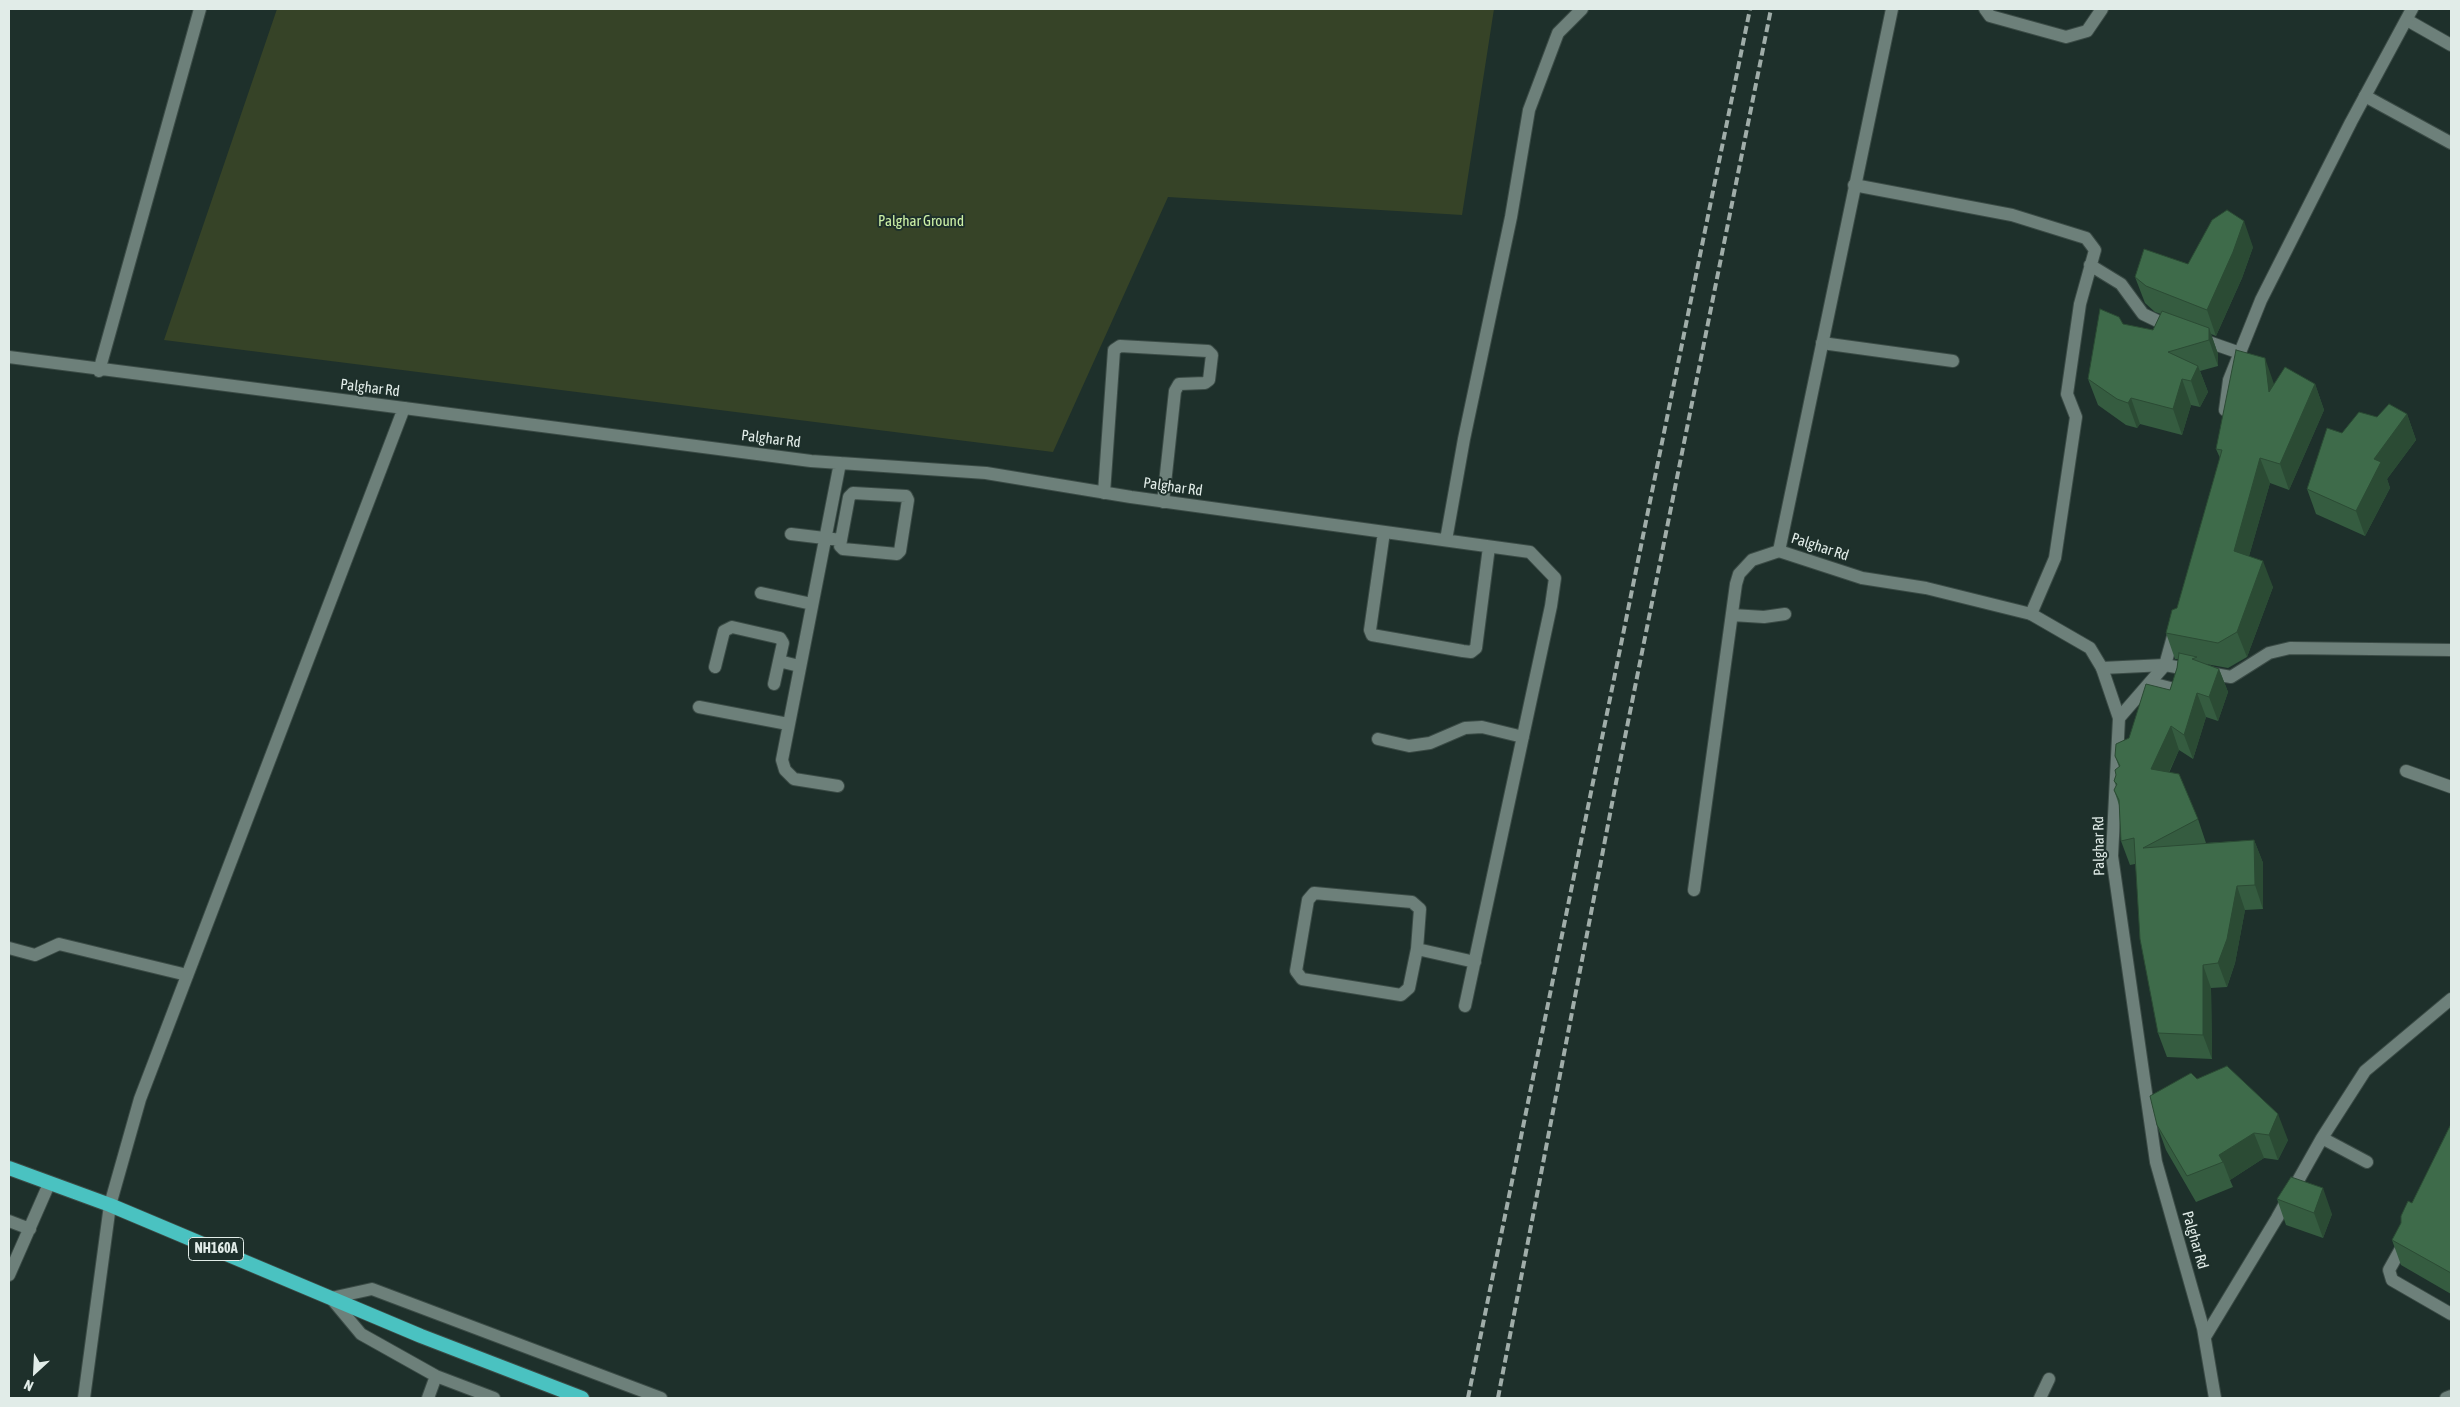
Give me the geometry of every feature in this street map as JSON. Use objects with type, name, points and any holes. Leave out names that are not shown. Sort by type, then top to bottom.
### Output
[{"type":"highway","name":"NH160A","points":[[9,1168],[110,1205],[421,1336],[582,1398]]},
{"type":"street","points":[[99,371],[200,9]]},
{"type":"street","points":[[1446,540],[1464,439],[1511,217],[1529,110],[1558,33],[1582,9]]},
{"type":"street","points":[[1694,890],[1739,574],[1752,560],[1779,551],[1892,9]]},
{"type":"street","points":[[1985,9],[1990,16],[2066,36],[2087,30],[2102,9]]},
{"type":"street","points":[[2224,419],[2228,380],[2261,300],[2410,14],[2451,45]]},
{"type":"street","points":[[2366,96],[2451,143]]},
{"type":"street","points":[[1854,185],[2012,214],[2086,238],[2095,250],[2080,304],[2068,394],[2076,417],[2055,558],[2031,614]]},
{"type":"street","points":[[2090,265],[2117,281],[2143,314],[2159,324],[2240,353]]},
{"type":"street","points":[[1822,344],[1953,362]]},
{"type":"street","points":[[1104,493],[1114,350],[1120,346],[1208,351],[1212,355],[1209,380],[1206,383],[1180,384],[1175,391],[1164,502]]},
{"type":"street","name":"Palghar Rd","points":[[9,358],[99,371],[840,463],[986,472],[1164,502],[1530,552],[1555,578],[1551,606],[1523,737]]},
{"type":"street","points":[[84,1398],[110,1205],[140,1099],[404,408]]},
{"type":"street","points":[[838,786],[794,778],[785,770],[782,760],[840,463]]},
{"type":"street","points":[[853,493],[906,496],[908,500],[900,551],[897,554],[843,549],[840,546],[841,540],[850,497],[853,493]]},
{"type":"street","points":[[1384,532],[1370,630],[1372,635],[1463,651],[1471,652],[1476,648],[1489,547]]},
{"type":"street","points":[[790,534],[841,540]]},
{"type":"street","name":"Palghar Rd","points":[[1779,551],[1862,578],[1926,588],[2031,614],[2090,648],[2102,668],[2119,718],[2112,856],[2156,1162],[2205,1337],[2215,1398]]},
{"type":"street","points":[[761,593],[812,604]]},
{"type":"street","points":[[1732,615],[1756,617],[1785,614]]},
{"type":"street","points":[[2119,718],[2151,684],[2165,665],[2178,620]]},
{"type":"street","points":[[715,667],[724,630],[732,627],[780,638],[783,643],[774,684]]},
{"type":"street","points":[[2102,668],[2165,665],[2231,677],[2269,653],[2290,648],[2451,650]]},
{"type":"street","points":[[779,661],[799,666]]},
{"type":"street","points":[[2151,684],[2178,690]]},
{"type":"street","points":[[699,706],[788,724]]},
{"type":"street","points":[[1378,740],[1409,746],[1430,743],[1465,728],[1482,727],[1523,737],[1465,1006]]},
{"type":"street","points":[[2406,771],[2451,787]]},
{"type":"street","points":[[1314,893],[1412,902],[1420,909],[1417,949],[1409,988],[1401,995],[1302,979],[1296,972],[1308,900],[1314,893]]},
{"type":"street","points":[[9,948],[35,955],[59,944],[187,975]]},
{"type":"street","points":[[1417,949],[1475,962]]},
{"type":"street","points":[[2205,1337],[2277,1218],[2322,1138],[2365,1071],[2451,999]]},
{"type":"street","points":[[2322,1138],[2367,1162]]},
{"type":"street","points":[[9,1275],[49,1184]]},
{"type":"street","points":[[9,1221],[30,1229]]},
{"type":"street","points":[[2403,1244],[2389,1270],[2392,1280],[2451,1314]]},
{"type":"street","points":[[494,1398],[436,1376],[361,1334],[331,1298],[372,1289],[661,1398]]},
{"type":"street","points":[[428,1398],[436,1376]]},
{"type":"street","points":[[2040,1398],[2049,1379]]},
{"type":"street","points":[[2446,1398],[2451,1396]]},
{"type":"green space","name":"Palghar Ground","points":[[277,9],[1494,9],[1462,215],[1168,197],[1053,452],[164,340]]},
{"type":"building","points":[[2227,210],[2244,221],[2233,252],[2207,310],[2146,286],[2135,277],[2144,249],[2188,264],[2212,220]]},
{"type":"building","points":[[2100,309],[2119,317],[2123,324],[2153,330],[2162,311],[2209,328],[2209,340],[2168,352],[2198,366],[2191,381],[2182,379],[2173,409],[2131,398],[2128,403],[2117,399],[2088,379]]},
{"type":"building","points":[[2236,350],[2265,358],[2269,392],[2285,367],[2315,384],[2280,464],[2260,458],[2234,551],[2263,561],[2237,632],[2218,643],[2166,633],[2172,610],[2177,608],[2222,450],[2216,449]]},
{"type":"building","points":[[2389,404],[2407,414],[2374,459],[2381,462],[2356,511],[2307,489],[2327,428],[2342,433],[2359,412],[2377,417]]},
{"type":"building","points":[[2179,653],[2197,657],[2192,659],[2219,669],[2209,697],[2197,693],[2184,735],[2171,726],[2151,769],[2179,774],[2198,819],[2143,848],[2254,840],[2255,885],[2237,886],[2227,939],[2218,963],[2203,965],[2203,1035],[2158,1033],[2140,939],[2134,838],[2121,841],[2119,800],[2114,790],[2117,784],[2114,781],[2115,770],[2120,766],[2115,756],[2116,744],[2129,738],[2146,684],[2170,690],[2177,668]]},
{"type":"building","points":[[2227,1066],[2278,1114],[2269,1135],[2254,1133],[2219,1155],[2223,1162],[2187,1176],[2157,1125],[2150,1096],[2191,1073],[2197,1079]]},
{"type":"building","points":[[2451,1124],[2451,1273],[2392,1240],[2401,1223],[2401,1216],[2408,1201],[2412,1203]]},
{"type":"building","points":[[2291,1177],[2323,1188],[2314,1213],[2277,1199]]},
{"type":"railway","points":[[1468,1398],[1750,9]]},
{"type":"railway","points":[[1498,1398],[1620,762],[1771,9]]}]
